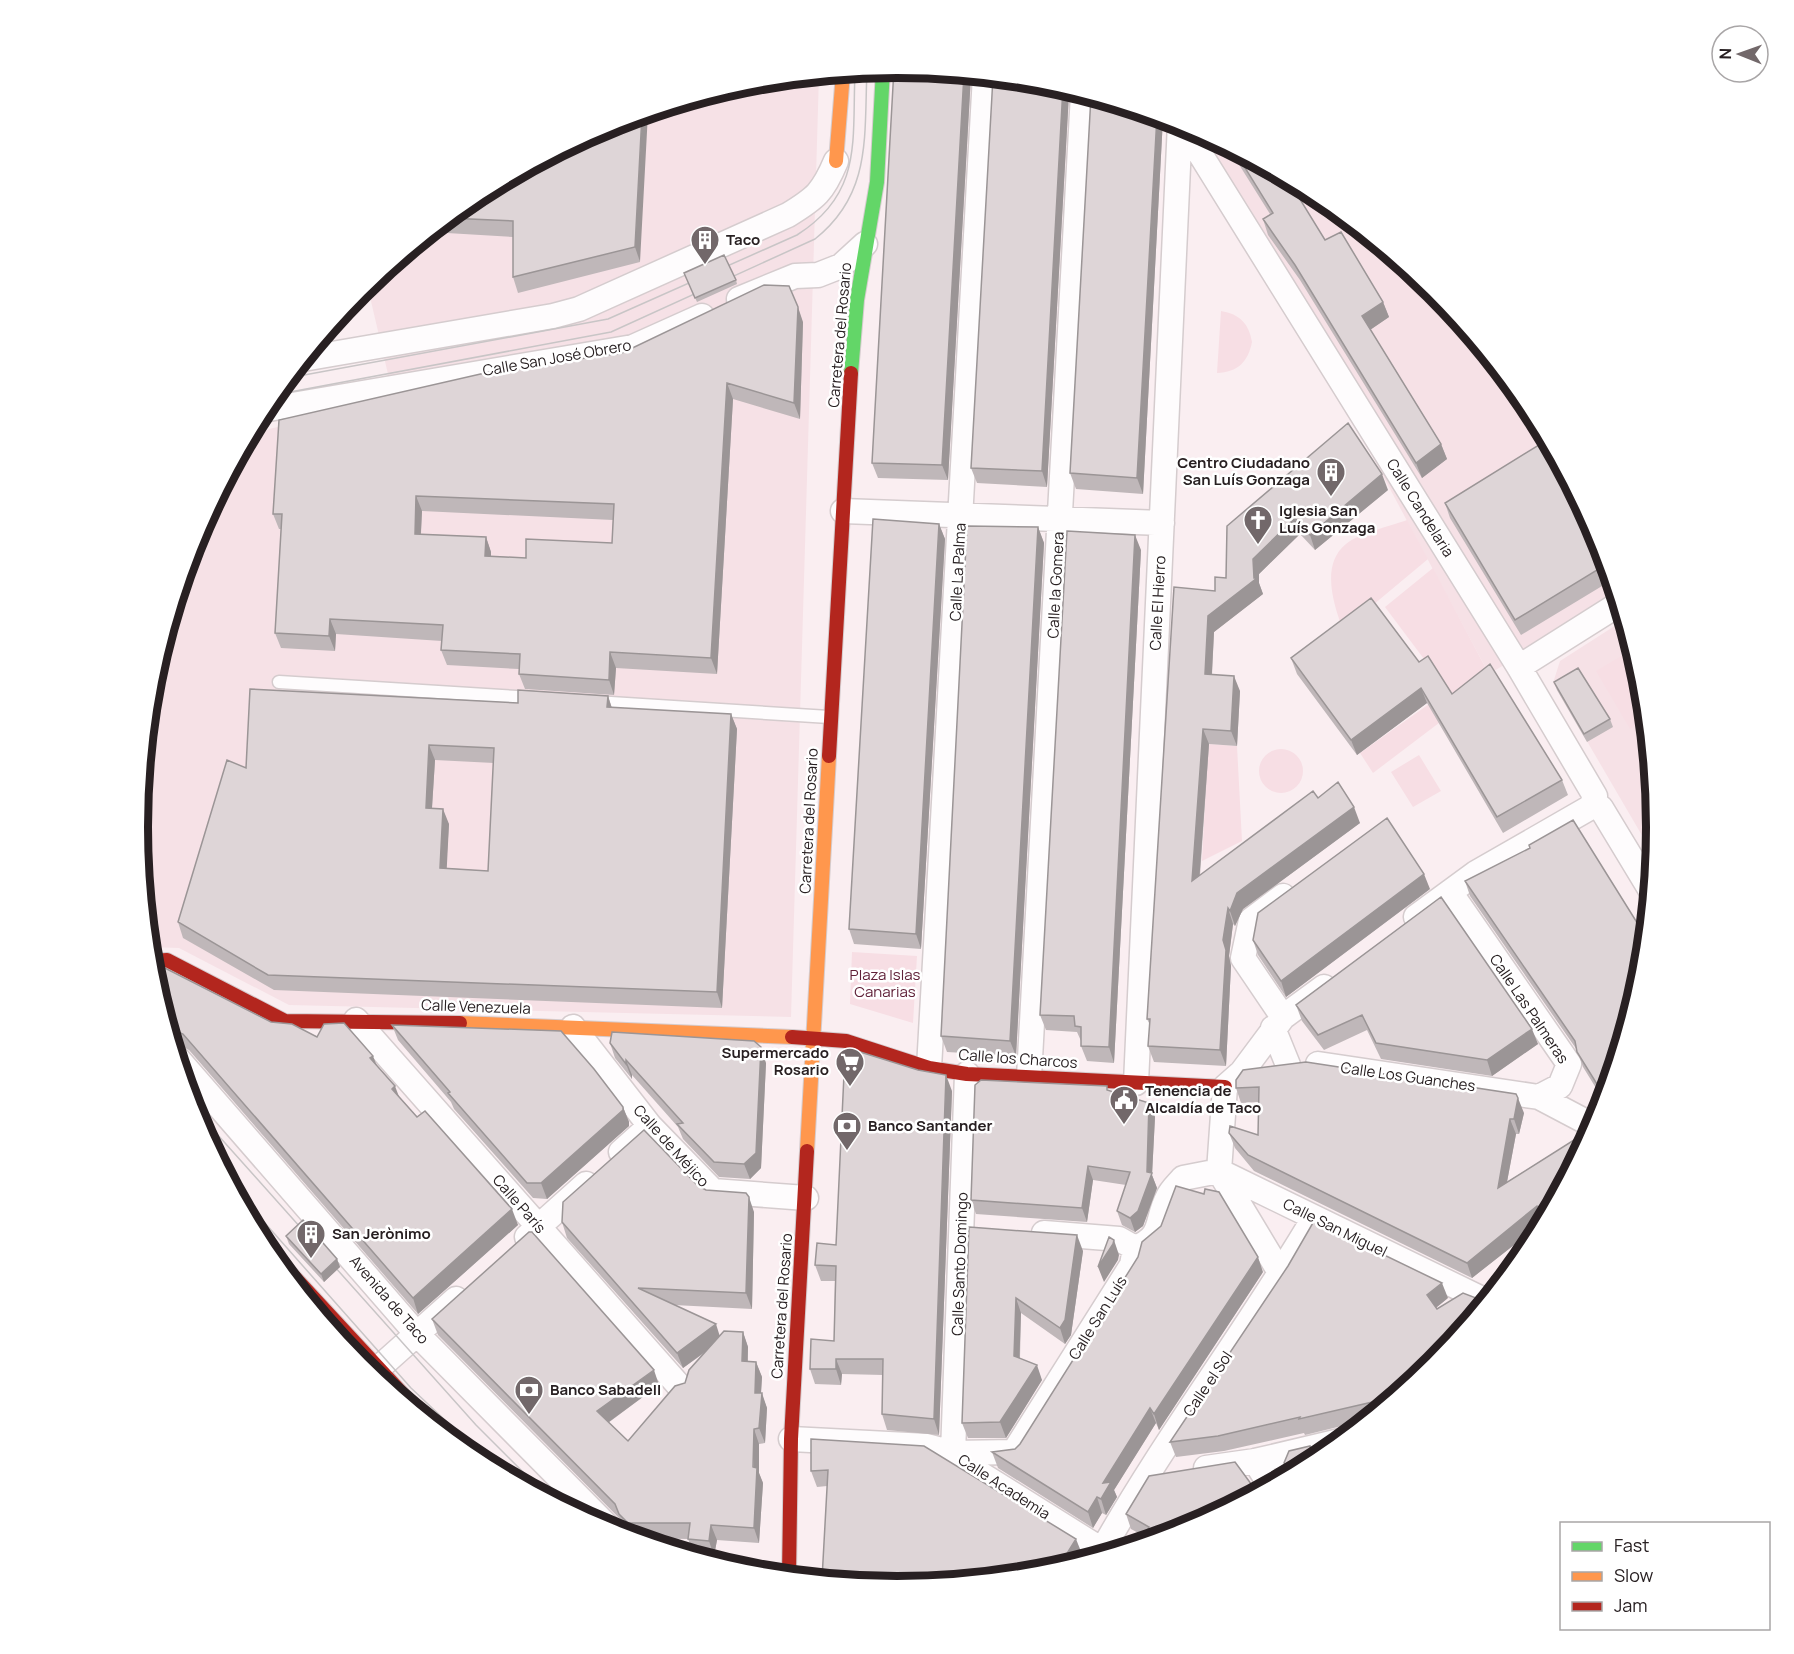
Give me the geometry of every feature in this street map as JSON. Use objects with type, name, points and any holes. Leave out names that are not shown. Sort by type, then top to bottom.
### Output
[{"type":"main road","name":"Carretera del Rosario","points":[[789,1568],[790,1439],[806,1198],[851,364],[865,244],[877,182],[882,79]]},
{"type":"main road","points":[[836,161],[842,80]]},
{"type":"main road","name":"Calle Venezuela","points":[[160,960],[167,960],[285,1021],[356,1020],[814,1038]]},
{"type":"main road","name":"Calle los Charcos","points":[[814,1038],[846,1041],[929,1068],[967,1074],[1136,1083],[1233,1079]]},
{"type":"street","name":"Calle La Palma","points":[[929,1068],[985,83]]},
{"type":"street","name":"Calle la Gomera","points":[[1029,1077],[1083,102]]},
{"type":"street","name":"Calle El Hierro","points":[[1136,1083],[1180,133]]},
{"type":"street","name":"Calle Candelaria","points":[[1189,137],[1519,667],[1595,796],[1592,807]]},
{"type":"street","points":[[318,352],[553,316],[579,309],[788,215],[817,197],[826,184],[836,161]]},
{"type":"street","name":"Calle San José Obrero","points":[[276,408],[633,347],[771,284],[795,276],[818,275],[841,266],[865,244]]},
{"type":"street","points":[[843,511],[1162,523]]},
{"type":"street","points":[[1519,667],[1613,608]]},
{"type":"street","points":[[1394,934],[1497,860],[1592,807],[1601,808],[1644,879]]},
{"type":"street","points":[[1288,1065],[1278,1023],[1243,958],[1251,920],[1306,880]]},
{"type":"street","name":"Calle Las Palmeras","points":[[1450,892],[1569,1064],[1560,1086],[1539,1097]]},
{"type":"street","points":[[1281,1274],[1219,1171],[1222,1132],[1233,1079],[1278,1023],[1338,976]]},
{"type":"street","name":"Calle París","points":[[356,1020],[681,1388]]},
{"type":"street","name":"Calle de Méjico","points":[[573,1027],[650,1126],[713,1191],[806,1198]]},
{"type":"street","name":"Calle Los Guanches","points":[[1233,1079],[1288,1065],[1312,1063],[1539,1097]]},
{"type":"street","name":"Avenida de Taco","points":[[190,1072],[416,1333],[592,1511]]},
{"type":"street","name":"Calle Santo Domingo","points":[[953,1454],[973,1228],[967,1074]]},
{"type":"street","points":[[1539,1097],[1586,1122]]},
{"type":"street","points":[[513,1249],[650,1126]]},
{"type":"street","points":[[1018,1231],[1119,1239],[1135,1248],[1146,1244],[1156,1235],[1167,1198],[1183,1178],[1219,1171]]},
{"type":"street","name":"Calle San Miguel","points":[[1219,1171],[1479,1298]]},
{"type":"street","name":"Calle el Sol","points":[[1105,1546],[1147,1475],[1281,1274],[1314,1218]]},
{"type":"street","name":"Calle San Luís","points":[[953,1454],[1014,1452],[1132,1265],[1135,1248]]},
{"type":"street","points":[[379,1368],[471,1286]]},
{"type":"street","name":"Calle Academia","points":[[790,1439],[927,1446],[953,1454],[1095,1549]]},
{"type":"street","points":[[1147,1475],[1255,1461],[1318,1446]]},
{"type":"street","points":[[1255,1461],[1266,1479]]},
{"type":"lane","points":[[279,682],[540,699]]},
{"type":"lane","points":[[576,701],[831,717]]},
{"type":"shaded area","points":[[819,82],[791,1017],[289,1005],[179,948],[158,947],[150,876],[148,827],[154,729],[162,681],[174,633],[205,540],[225,496],[260,433],[269,429],[394,400],[369,295],[441,233],[522,178],[610,135],[703,104],[751,92]]},
{"type":"shaded area","points":[[1206,145],[1272,178],[1313,204],[1391,264],[1427,297],[1460,333],[1520,411],[1546,453],[1589,540],[1610,600],[1489,674]]},
{"type":"shaded area","points":[[1617,624],[1632,681],[1640,729],[1645,841],[1553,683],[1560,661]]},
{"type":"green space","points":[[365,300],[366,305],[358,307]]},
{"type":"green space","points":[[1221,311],[1238,317],[1246,325],[1252,342],[1248,355],[1241,365],[1231,371],[1217,373]]},
{"type":"green space","points":[[1407,520],[1428,559],[1343,630],[1331,586],[1333,563],[1338,553],[1346,544],[1359,536]]},
{"type":"green space","points":[[1433,568],[1493,682],[1373,773],[1360,753],[1446,692],[1385,607]]},
{"type":"green space","points":[[1625,654],[1639,723],[1630,729],[1596,671]]},
{"type":"green space","points":[[1208,744],[1237,746],[1242,841],[1202,861]]},
{"type":"green space","points":[[1281,749],[1290,750],[1297,755],[1302,762],[1302,780],[1297,787],[1290,792],[1281,793],[1272,792],[1265,787],[1260,780],[1259,771],[1260,762],[1265,755],[1272,750]]},
{"type":"green space","points":[[1419,755],[1441,791],[1413,807],[1391,772]]},
{"type":"green space","name":"Plaza Islas Canarias","points":[[852,952],[917,956],[913,1023],[850,1004]]},
{"type":"building","points":[[893,78],[964,81],[942,465],[872,463]]},
{"type":"building","points":[[993,84],[1062,97],[1042,471],[971,468]]},
{"type":"building","points":[[1091,104],[1157,125],[1137,478],[1070,473]]},
{"type":"building","points":[[642,123],[635,247],[513,277],[513,221],[461,219],[522,178],[566,155]]},
{"type":"building","points":[[1241,162],[1297,194],[1325,240],[1341,232],[1383,302],[1362,316],[1441,444],[1416,463],[1295,265],[1263,219],[1273,213]]},
{"type":"building","points":[[724,255],[736,280],[695,298],[684,273]]},
{"type":"building","points":[[764,285],[789,286],[798,307],[794,403],[727,383],[711,658],[610,652],[609,680],[519,674],[520,654],[441,650],[443,625],[330,619],[329,636],[275,633],[282,514],[273,514],[279,420],[498,370],[622,353]],"holes":[[[416,496],[614,504],[612,543],[526,539],[526,558],[485,556],[486,537],[415,534]]]},
{"type":"building","points":[[1348,423],[1382,474],[1310,535],[1295,518],[1253,559],[1254,578],[1257,578],[1208,616],[1205,674],[1234,676],[1231,731],[1203,729],[1192,881],[1313,791],[1318,798],[1338,782],[1354,807],[1237,893],[1230,911],[1228,908],[1223,940],[1226,950],[1220,1050],[1148,1046],[1150,1019],[1147,1019],[1174,587],[1215,591],[1215,577],[1226,578],[1227,526]]},
{"type":"building","points":[[1540,444],[1569,496],[1600,569],[1515,620],[1445,503]]},
{"type":"building","points":[[873,519],[939,524],[916,934],[849,929]]},
{"type":"building","points":[[967,526],[1038,527],[1010,1041],[941,1036]]},
{"type":"building","points":[[1067,531],[1135,535],[1109,1047],[1081,1046],[1081,1027],[1075,1026],[1074,1016],[1040,1015]]},
{"type":"building","points":[[1371,598],[1419,662],[1428,656],[1452,694],[1490,664],[1562,780],[1497,817],[1421,688],[1351,740],[1291,658]]},
{"type":"building","points":[[1578,668],[1610,719],[1584,734],[1554,682]]},
{"type":"building","points":[[250,689],[518,703],[518,690],[608,696],[607,707],[731,714],[717,992],[268,975],[178,922],[227,760],[246,768]],"holes":[[[429,745],[494,748],[488,871],[440,868],[443,809],[426,808]]]},
{"type":"building","points":[[1387,818],[1424,874],[1281,981],[1253,940],[1258,913]]},
{"type":"building","points":[[1573,820],[1640,927],[1632,973],[1620,1021],[1599,1087],[1577,1052],[1575,1041],[1465,881],[1530,848],[1529,845]]},
{"type":"building","points":[[1441,897],[1532,1029],[1487,1060],[1376,1043],[1362,1015],[1318,1035],[1296,1005]]},
{"type":"building","points":[[161,966],[271,1022],[292,1024],[317,1037],[324,1024],[344,1023],[373,1056],[370,1058],[395,1086],[392,1089],[417,1117],[425,1111],[512,1209],[413,1298],[183,1034],[177,1031]]},
{"type":"building","points":[[392,1025],[561,1031],[594,1069],[623,1110],[541,1183],[527,1183]]},
{"type":"building","points":[[612,1032],[754,1041],[761,1047],[756,1153],[744,1164],[714,1162],[677,1124],[683,1123],[626,1060],[626,1064],[610,1043]]},
{"type":"building","points":[[857,1051],[918,1070],[946,1075],[934,1419],[882,1414],[883,1359],[836,1359],[836,1369],[810,1369],[811,1339],[834,1341],[836,1266],[815,1265],[817,1243],[836,1245],[845,1053]]},
{"type":"building","points":[[1306,1062],[1516,1094],[1518,1098],[1514,1119],[1510,1119],[1498,1188],[1578,1137],[1542,1208],[1537,1206],[1467,1263],[1248,1155],[1229,1133],[1230,1126],[1258,1135],[1259,1087],[1236,1088],[1236,1080],[1243,1070]]},
{"type":"building","points":[[981,1080],[1107,1086],[1107,1090],[1149,1103],[1147,1172],[1152,1173],[1138,1211],[1130,1218],[1117,1211],[1130,1172],[1088,1166],[1082,1208],[971,1200],[975,1085]]},
{"type":"building","points":[[644,1130],[698,1186],[706,1190],[746,1193],[749,1197],[746,1293],[638,1288],[716,1324],[677,1353],[562,1222],[563,1202]]},
{"type":"building","points":[[1176,1186],[1204,1194],[1205,1189],[1219,1192],[1258,1257],[1154,1414],[1150,1408],[1103,1483],[1111,1482],[1101,1499],[1097,1497],[1088,1512],[992,1452],[1015,1449],[1020,1444],[1138,1257],[1142,1242],[1161,1226]]},
{"type":"building","points":[[303,1220],[337,1259],[321,1274],[286,1236]]},
{"type":"building","points":[[1314,1221],[1442,1283],[1427,1295],[1437,1309],[1463,1293],[1478,1299],[1427,1357],[1378,1401],[1218,1436],[1170,1442],[1288,1266]]},
{"type":"building","points":[[969,1227],[1077,1235],[1065,1320],[1060,1328],[1016,1298],[1014,1356],[1037,1365],[1000,1422],[962,1423]]},
{"type":"building","points":[[529,1232],[532,1232],[654,1370],[597,1411],[628,1441],[675,1386],[685,1383],[689,1370],[724,1331],[743,1332],[742,1361],[756,1362],[755,1393],[762,1393],[759,1428],[754,1429],[753,1467],[757,1468],[754,1528],[711,1525],[709,1541],[688,1539],[690,1523],[628,1523],[619,1514],[615,1504],[432,1319]]},
{"type":"building","points":[[1109,1237],[1114,1240],[1113,1244],[1098,1267]]},
{"type":"building","points":[[811,1439],[924,1446],[1076,1539],[1065,1556],[995,1570],[897,1576],[822,1572],[828,1470],[811,1471]]},
{"type":"building","points":[[1310,1446],[1311,1451],[1287,1467],[1284,1463],[1289,1451]]},
{"type":"building","points":[[1235,1462],[1253,1486],[1184,1519],[1145,1533],[1149,1527],[1126,1514],[1149,1476]]},
{"type":"tram line","points":[[287,392],[611,332],[815,239],[833,222],[847,203],[856,183],[864,141],[867,79]]},
{"type":"tram line","points":[[299,376],[608,319],[797,235],[818,219],[833,202],[844,183],[853,143],[855,80]]},
{"type":"tram line","points":[[211,1128],[309,1237]]},
{"type":"tram line","points":[[252,1209],[411,1388],[463,1437]]},
{"type":"tram line","points":[[326,1257],[476,1425],[532,1481]]},
{"type":"traffic: fast","points":[[851,373],[857,300],[877,182],[882,79]]},
{"type":"traffic: slow","points":[[836,161],[842,80]]},
{"type":"traffic: slow","points":[[807,1151],[829,756]]},
{"type":"traffic: slow","points":[[460,1023],[792,1037]]},
{"type":"traffic: jam","points":[[829,756],[851,373]]},
{"type":"traffic: jam","points":[[160,960],[167,960],[285,1021],[460,1023]]},
{"type":"traffic: jam","points":[[792,1037],[846,1041],[929,1068],[967,1074],[1225,1087]]},
{"type":"traffic: jam","points":[[789,1568],[791,1439],[807,1151]]},
{"type":"traffic: jam","points":[[326,1311],[376,1365]]},
{"type":"place","name":"Taco","points":[[705,266]]},
{"type":"place","name":"Centro Ciudadano San Luís Gonzaga","points":[[1331,498]]},
{"type":"place","name":"Iglesia San Luís Gonzaga","points":[[1258,546]]},
{"type":"place","name":"Supermercado Rosario","points":[[850,1088]]},
{"type":"place","name":"Tenencia de Alcaldía de Taco","points":[[1124,1126]]},
{"type":"place","name":"Banco Santander","points":[[847,1152]]},
{"type":"place","name":"San Jerònimo","points":[[311,1260]]},
{"type":"place","name":"Banco Sabadell","points":[[529,1416]]}]
